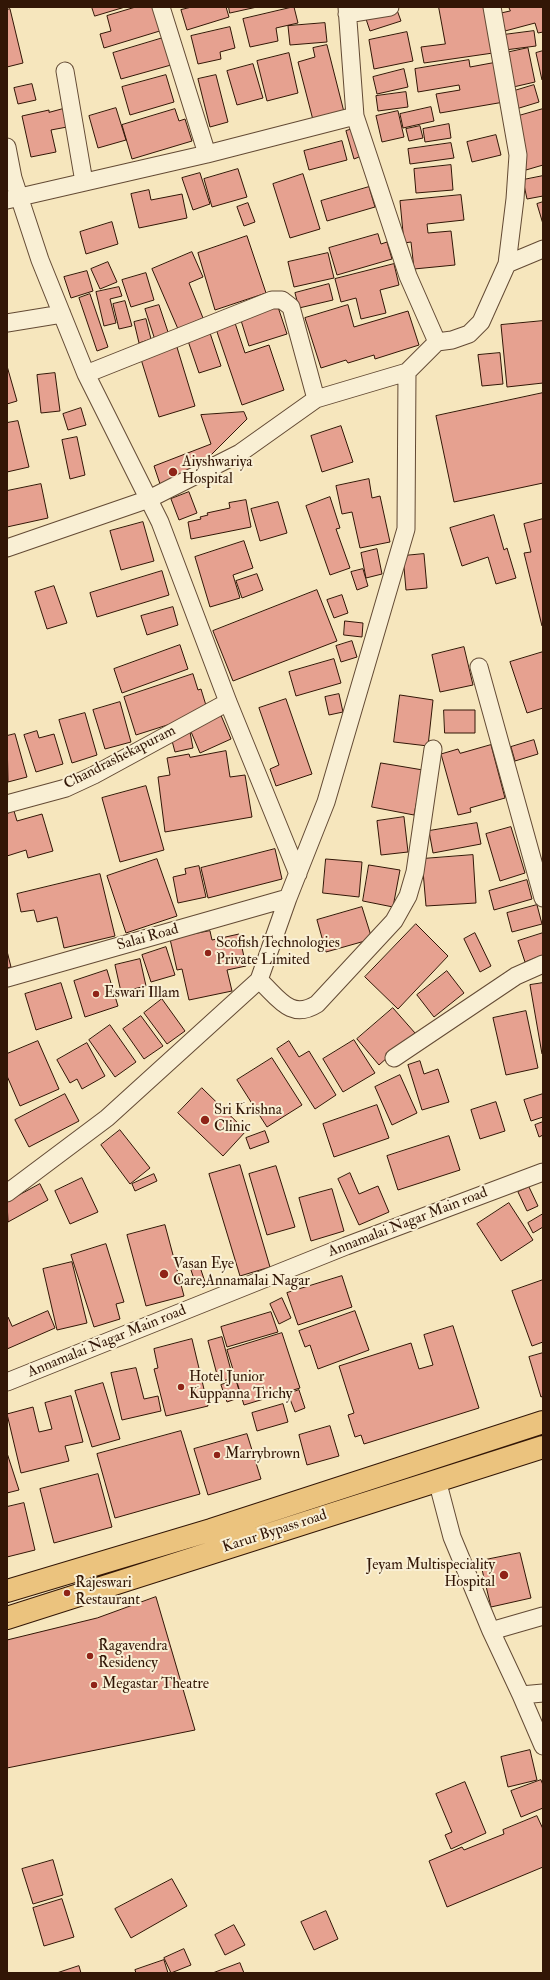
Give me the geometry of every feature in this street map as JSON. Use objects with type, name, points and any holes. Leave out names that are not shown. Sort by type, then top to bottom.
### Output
[{"type":"main road","name":"Karur Bypass road","points":[[7,1591],[211,1530],[543,1422]]},
{"type":"main road","name":"Karur Bypass road","points":[[7,1618],[543,1447]]},
{"type":"street","points":[[161,7],[207,154]]},
{"type":"street","points":[[390,7],[347,10],[355,116],[408,276],[437,342]]},
{"type":"street","points":[[7,548],[149,499],[240,453],[316,399],[407,372],[437,342],[452,340],[469,334],[481,322],[507,264],[515,199],[518,155],[492,7]]},
{"type":"street","points":[[65,71],[84,182]]},
{"type":"street","points":[[13,198],[207,154],[355,116]]},
{"type":"street","points":[[7,147],[13,198],[86,374],[160,522],[228,702],[298,874]]},
{"type":"street","points":[[507,264],[543,249]]},
{"type":"street","points":[[86,374],[272,300],[282,300],[291,307],[316,399]]},
{"type":"street","points":[[7,323],[62,314]]},
{"type":"street","points":[[7,1193],[107,1118],[260,980],[288,898],[326,802],[406,529],[407,372]]},
{"type":"street","points":[[479,668],[543,898]]},
{"type":"street","name":"Chandrashekapuram","points":[[7,804],[66,788],[94,775],[228,702]]},
{"type":"street","points":[[260,980],[290,1009],[302,1011],[310,1009],[317,1004],[394,921],[408,896],[415,872],[433,749]]},
{"type":"street","name":"Salai Road","points":[[7,978],[288,898]]},
{"type":"street","points":[[394,1058],[516,976],[543,964]]},
{"type":"street","name":"Annamalai Nagar Main road","points":[[7,1382],[346,1246],[543,1172]]},
{"type":"street","points":[[437,1480],[452,1537],[491,1631],[543,1746]]},
{"type":"street","points":[[491,1631],[543,1616]]},
{"type":"street","points":[[521,1695],[543,1693]]},
{"type":"building","points":[[92,7],[125,7],[95,16]]},
{"type":"building","points":[[136,7],[156,7],[163,30],[104,48],[100,34],[111,31],[107,16]]},
{"type":"building","points":[[192,7],[226,7],[229,17],[187,30],[181,10]]},
{"type":"building","points":[[229,7],[257,7],[230,13]]},
{"type":"building","points":[[294,7],[298,23],[276,28],[278,41],[250,47],[243,19]]},
{"type":"building","points":[[439,7],[486,7],[493,53],[424,63],[421,47],[445,44]]},
{"type":"building","points":[[509,7],[543,7],[543,32],[538,33],[535,23],[505,31],[501,13],[510,11]]},
{"type":"building","points":[[10,9],[23,63],[7,67],[7,10]]},
{"type":"building","points":[[397,10],[401,21],[370,31],[366,19]]},
{"type":"building","points":[[325,23],[327,42],[290,45],[288,26]]},
{"type":"building","points":[[230,27],[235,48],[220,52],[221,59],[198,64],[191,36]]},
{"type":"building","points":[[534,31],[536,46],[505,50],[503,35]]},
{"type":"building","points":[[407,32],[413,61],[374,69],[369,40]]},
{"type":"building","points":[[163,38],[171,65],[121,79],[113,53]]},
{"type":"building","points":[[327,45],[344,112],[313,120],[298,62],[315,57],[313,48]]},
{"type":"building","points":[[528,48],[535,82],[509,88],[501,54]]},
{"type":"building","points":[[543,51],[543,80],[542,80],[536,53]]},
{"type":"building","points":[[289,53],[298,93],[267,101],[257,61]]},
{"type":"building","points":[[469,60],[470,67],[497,62],[504,102],[440,113],[436,94],[460,90],[459,85],[418,92],[415,69]]},
{"type":"building","points":[[253,64],[263,98],[237,105],[227,71]]},
{"type":"building","points":[[404,69],[408,87],[377,94],[373,77]]},
{"type":"building","points":[[166,75],[174,102],[130,115],[122,87]]},
{"type":"building","points":[[216,75],[228,122],[210,127],[198,79]]},
{"type":"building","points":[[32,84],[36,100],[18,104],[14,88]]},
{"type":"building","points":[[534,85],[539,102],[516,109],[511,92]]},
{"type":"building","points":[[406,92],[408,107],[378,111],[376,96]]},
{"type":"building","points":[[431,107],[434,121],[403,128],[400,114]]},
{"type":"building","points":[[116,108],[126,140],[98,148],[89,116]]},
{"type":"building","points":[[63,109],[67,127],[51,130],[56,152],[31,157],[22,116],[49,110],[49,112]]},
{"type":"building","points":[[175,109],[179,121],[185,119],[192,141],[132,159],[122,125]]},
{"type":"building","points":[[543,109],[543,165],[526,170],[520,149],[515,117]]},
{"type":"building","points":[[398,111],[404,137],[382,142],[376,116]]},
{"type":"building","points":[[449,124],[451,138],[425,142],[423,129]]},
{"type":"building","points":[[420,126],[423,138],[409,141],[406,129]]},
{"type":"building","points":[[356,128],[364,155],[354,159],[346,131]]},
{"type":"building","points":[[496,135],[501,155],[472,162],[467,142]]},
{"type":"building","points":[[342,141],[347,160],[309,170],[304,151]]},
{"type":"building","points":[[451,143],[454,158],[410,164],[408,149]]},
{"type":"building","points":[[451,165],[453,190],[416,193],[414,169]]},
{"type":"building","points":[[238,169],[247,197],[212,207],[204,179]]},
{"type":"building","points":[[200,173],[210,204],[193,210],[182,178]]},
{"type":"building","points":[[303,174],[320,229],[290,238],[273,184]]},
{"type":"building","points":[[543,176],[543,196],[527,199],[523,180]]},
{"type":"building","points":[[369,187],[375,207],[327,221],[321,201]]},
{"type":"building","points":[[149,190],[151,200],[182,194],[187,218],[139,228],[131,194]]},
{"type":"building","points":[[461,195],[464,220],[427,224],[428,233],[451,231],[455,265],[414,269],[411,242],[404,243],[400,201]]},
{"type":"building","points":[[543,202],[543,224],[537,204]]},
{"type":"building","points":[[248,203],[255,222],[244,226],[237,207]]},
{"type":"building","points":[[112,222],[118,244],[86,254],[80,232]]},
{"type":"building","points":[[378,234],[381,244],[387,242],[392,259],[337,275],[329,248]]},
{"type":"building","points":[[247,236],[266,293],[215,310],[198,253]]},
{"type":"building","points":[[192,252],[203,277],[189,283],[203,318],[178,329],[152,269]]},
{"type":"building","points":[[328,253],[334,278],[294,287],[288,262]]},
{"type":"building","points":[[108,262],[117,282],[100,289],[91,269]]},
{"type":"building","points":[[394,264],[399,285],[380,290],[386,313],[361,319],[356,298],[341,302],[335,279]]},
{"type":"building","points":[[87,271],[93,291],[71,298],[64,277]]},
{"type":"building","points":[[146,273],[154,300],[131,307],[122,280]]},
{"type":"building","points":[[329,284],[333,300],[299,308],[295,293]]},
{"type":"building","points":[[119,287],[122,296],[110,299],[116,323],[104,326],[96,292]]},
{"type":"building","points":[[90,294],[108,347],[97,351],[79,298]]},
{"type":"building","points":[[125,301],[132,326],[119,329],[113,304]]},
{"type":"building","points":[[276,301],[287,334],[249,346],[239,314]]},
{"type":"building","points":[[159,305],[169,335],[155,340],[145,309]]},
{"type":"building","points":[[348,305],[354,327],[408,311],[419,345],[375,359],[374,355],[348,363],[346,360],[321,368],[305,318]]},
{"type":"building","points":[[146,319],[151,339],[139,343],[134,322]]},
{"type":"building","points":[[234,320],[245,353],[269,345],[284,390],[242,405],[215,326]]},
{"type":"building","points":[[543,321],[543,383],[507,387],[501,325]]},
{"type":"building","points":[[208,327],[221,366],[199,373],[186,335]]},
{"type":"building","points":[[176,344],[195,406],[159,417],[140,356]]},
{"type":"building","points":[[500,353],[503,384],[482,386],[478,355]]},
{"type":"building","points":[[7,366],[17,401],[7,404]]},
{"type":"building","points":[[55,373],[60,411],[41,413],[37,375]]},
{"type":"building","points":[[543,393],[543,483],[454,502],[436,416]]},
{"type":"building","points":[[81,408],[86,425],[68,430],[63,414]]},
{"type":"building","points":[[244,412],[247,419],[192,474],[161,487],[154,466],[211,444],[201,415]]},
{"type":"building","points":[[18,421],[29,467],[7,472],[7,423]]},
{"type":"building","points":[[341,426],[353,462],[322,472],[311,436]]},
{"type":"building","points":[[77,437],[85,475],[70,479],[62,440]]},
{"type":"building","points":[[369,479],[372,498],[380,496],[390,542],[360,548],[352,512],[342,514],[336,486]]},
{"type":"building","points":[[41,484],[48,518],[7,527],[7,491]]},
{"type":"building","points":[[189,492],[197,513],[179,520],[171,499]]},
{"type":"building","points":[[330,497],[340,528],[336,529],[350,568],[330,575],[306,506]]},
{"type":"building","points":[[246,500],[251,527],[191,539],[188,522],[201,519],[200,517],[208,515],[207,513],[230,508],[229,503]]},
{"type":"building","points":[[278,502],[287,533],[260,541],[251,509]]},
{"type":"building","points":[[494,515],[504,550],[507,548],[516,578],[496,584],[488,557],[462,566],[450,528]]},
{"type":"building","points":[[543,519],[542,626],[524,553],[531,552],[524,524]]},
{"type":"building","points":[[143,522],[154,561],[121,570],[110,531]]},
{"type":"building","points":[[244,541],[253,568],[233,575],[240,598],[210,607],[195,557]]},
{"type":"building","points":[[377,549],[382,574],[366,578],[361,553]]},
{"type":"building","points":[[424,554],[427,588],[406,590],[403,556]]},
{"type":"building","points":[[363,569],[368,586],[357,590],[351,572]]},
{"type":"building","points":[[162,571],[169,595],[97,617],[90,593]]},
{"type":"building","points":[[257,574],[263,590],[242,598],[236,581]]},
{"type":"building","points":[[54,586],[67,623],[47,629],[35,592]]},
{"type":"building","points":[[317,590],[337,641],[233,681],[213,631]]},
{"type":"building","points":[[342,595],[348,613],[334,618],[327,600]]},
{"type":"building","points":[[173,607],[178,625],[147,635],[141,616]]},
{"type":"building","points":[[345,621],[363,623],[362,637],[344,635]]},
{"type":"building","points":[[352,641],[357,657],[341,662],[336,646]]},
{"type":"building","points":[[180,645],[188,669],[122,693],[114,669]]},
{"type":"building","points":[[464,647],[473,685],[440,692],[432,655]]},
{"type":"building","points":[[543,652],[543,708],[527,713],[510,662]]},
{"type":"building","points":[[334,659],[341,683],[296,696],[289,672]]},
{"type":"building","points":[[193,674],[198,690],[201,689],[208,712],[136,735],[124,697]]},
{"type":"building","points":[[339,694],[343,712],[329,715],[325,697]]},
{"type":"building","points":[[400,695],[433,700],[428,746],[394,742]]},
{"type":"building","points":[[286,699],[312,774],[276,786],[270,769],[279,765],[259,708]]},
{"type":"building","points":[[120,702],[131,742],[105,749],[93,710]]},
{"type":"building","points":[[444,710],[475,710],[475,733],[445,733]]},
{"type":"building","points":[[85,713],[97,755],[72,763],[59,720]]},
{"type":"building","points":[[220,713],[231,739],[200,753],[189,727]]},
{"type":"building","points":[[37,731],[39,738],[54,734],[63,764],[36,772],[24,735]]},
{"type":"building","points":[[190,732],[193,748],[175,752],[171,737]]},
{"type":"building","points":[[15,734],[27,777],[8,782],[7,736]]},
{"type":"building","points":[[534,740],[538,754],[515,761],[511,747]]},
{"type":"building","points":[[491,745],[505,798],[470,808],[471,812],[458,815],[441,754],[458,749],[460,753]]},
{"type":"building","points":[[226,751],[230,777],[245,775],[252,817],[165,832],[158,777],[170,775],[167,758],[189,754],[190,757]]},
{"type":"building","points":[[381,763],[423,770],[414,815],[372,807]]},
{"type":"building","points":[[146,786],[164,850],[120,862],[102,798]]},
{"type":"building","points":[[14,811],[17,821],[42,814],[53,851],[28,858],[26,850],[7,856],[7,814]]},
{"type":"building","points":[[404,817],[408,852],[381,855],[377,821]]},
{"type":"building","points":[[477,823],[481,844],[433,853],[429,831]]},
{"type":"building","points":[[511,827],[525,873],[500,881],[486,834]]},
{"type":"building","points":[[275,849],[282,879],[208,898],[201,868]]},
{"type":"building","points":[[473,855],[476,903],[426,906],[422,859]]},
{"type":"building","points":[[157,859],[177,916],[126,933],[107,876]]},
{"type":"building","points":[[326,859],[362,862],[359,897],[323,893]]},
{"type":"building","points":[[369,865],[400,870],[393,907],[363,901]]},
{"type":"building","points":[[199,866],[206,897],[178,903],[173,877],[186,874],[185,869]]},
{"type":"building","points":[[100,874],[115,936],[64,948],[57,917],[37,922],[34,910],[21,912],[17,894]]},
{"type":"building","points":[[527,880],[532,899],[494,910],[489,891]]},
{"type":"building","points":[[537,905],[542,924],[512,932],[507,913]]},
{"type":"building","points":[[362,907],[372,939],[326,952],[317,920]]},
{"type":"building","points":[[416,924],[448,956],[398,1009],[365,977]]},
{"type":"building","name":"Scofish Technologies Private Limited","points":[[210,931],[212,940],[239,934],[246,966],[227,970],[232,991],[189,1000],[182,969],[177,970],[170,939]]},
{"type":"building","points":[[475,933],[491,966],[480,972],[464,939]]},
{"type":"building","points":[[543,933],[543,955],[525,962],[518,941]]},
{"type":"building","points":[[166,947],[175,975],[151,982],[142,955]]},
{"type":"building","points":[[7,951],[11,967],[7,968]]},
{"type":"building","points":[[140,959],[146,986],[121,992],[115,965]]},
{"type":"building","name":"Eswari Illam","points":[[107,970],[118,1006],[85,1017],[74,981]]},
{"type":"building","points":[[447,971],[464,993],[434,1017],[417,995]]},
{"type":"building","points":[[61,983],[72,1018],[36,1030],[25,994]]},
{"type":"building","points":[[543,983],[543,1054],[542,1054],[530,985]]},
{"type":"building","points":[[162,999],[185,1031],[167,1044],[144,1013]]},
{"type":"building","points":[[393,1008],[415,1033],[379,1065],[357,1039]]},
{"type":"building","points":[[526,1011],[538,1068],[506,1075],[493,1018]]},
{"type":"building","points":[[141,1016],[163,1046],[144,1059],[123,1029]]},
{"type":"building","points":[[110,1025],[136,1062],[115,1077],[89,1040]]},
{"type":"building","points":[[354,1040],[375,1073],[343,1092],[323,1059]]},
{"type":"building","points":[[38,1041],[59,1089],[20,1106],[7,1076],[7,1054]]},
{"type":"building","points":[[289,1041],[299,1057],[309,1051],[336,1095],[315,1109],[277,1049]]},
{"type":"building","points":[[87,1043],[105,1076],[82,1089],[77,1079],[70,1083],[57,1060]]},
{"type":"building","points":[[272,1058],[302,1105],[267,1127],[237,1080]]},
{"type":"building","points":[[420,1061],[424,1074],[438,1069],[449,1102],[422,1110],[408,1065]]},
{"type":"building","points":[[400,1075],[417,1113],[392,1125],[375,1087]]},
{"type":"building","points":[[202,1088],[246,1131],[223,1156],[178,1113]]},
{"type":"building","points":[[65,1094],[79,1121],[29,1147],[15,1120]]},
{"type":"building","points":[[543,1094],[543,1117],[531,1121],[524,1100]]},
{"type":"building","points":[[496,1102],[505,1131],[480,1139],[471,1110]]},
{"type":"building","points":[[377,1105],[389,1138],[334,1157],[323,1124]]},
{"type":"building","points":[[543,1122],[543,1135],[539,1137],[535,1125]]},
{"type":"building","points":[[120,1130],[150,1168],[130,1184],[101,1145]]},
{"type":"building","points":[[265,1131],[269,1142],[250,1149],[246,1138]]},
{"type":"building","points":[[449,1136],[460,1170],[398,1190],[387,1156]]},
{"type":"building","points":[[240,1165],[270,1267],[240,1276],[209,1174]]},
{"type":"building","points":[[276,1166],[295,1227],[267,1235],[249,1174]]},
{"type":"building","points":[[350,1173],[359,1194],[378,1186],[389,1212],[359,1225],[338,1179]]},
{"type":"building","points":[[154,1174],[157,1181],[135,1191],[132,1184]]},
{"type":"building","points":[[82,1178],[98,1212],[70,1224],[55,1191]]},
{"type":"building","points":[[40,1184],[48,1200],[8,1222],[7,1202]]},
{"type":"building","points":[[529,1187],[538,1206],[527,1211],[518,1192]]},
{"type":"building","points":[[332,1189],[344,1231],[311,1241],[299,1198]]},
{"type":"building","points":[[509,1203],[533,1240],[501,1261],[477,1224]]},
{"type":"building","points":[[543,1214],[543,1227],[533,1233],[528,1223]]},
{"type":"building","points":[[165,1225],[184,1296],[146,1306],[127,1235]]},
{"type":"building","points":[[106,1244],[124,1302],[116,1304],[120,1319],[94,1327],[71,1255]]},
{"type":"building","points":[[72,1262],[87,1323],[57,1330],[43,1269]]},
{"type":"building","points":[[200,1267],[205,1282],[196,1285],[191,1270]]},
{"type":"building","points":[[342,1276],[352,1307],[298,1325],[287,1293]]},
{"type":"building","points":[[543,1280],[543,1342],[532,1346],[512,1291]]},
{"type":"building","points":[[282,1298],[291,1318],[279,1324],[270,1304]]},
{"type":"building","points":[[48,1311],[55,1328],[7,1349],[7,1317],[12,1326]]},
{"type":"building","points":[[355,1311],[369,1350],[318,1369],[310,1345],[305,1347],[299,1331]]},
{"type":"building","points":[[271,1312],[278,1332],[227,1347],[221,1327]]},
{"type":"building","points":[[453,1326],[479,1408],[364,1444],[361,1435],[355,1437],[348,1415],[354,1413],[339,1366],[411,1343],[419,1369],[433,1365],[424,1335]]},
{"type":"building","points":[[282,1333],[300,1388],[244,1405],[227,1350]]},
{"type":"building","points":[[222,1337],[233,1378],[219,1382],[208,1341]]},
{"type":"building","name":"Hotel Junior Kuppanna Trichy","points":[[192,1339],[208,1406],[166,1416],[154,1369],[158,1368],[154,1349]]},
{"type":"building","points":[[543,1353],[543,1396],[541,1397],[529,1357]]},
{"type":"building","points":[[136,1368],[144,1399],[158,1396],[161,1411],[122,1420],[111,1373]]},
{"type":"building","points":[[236,1380],[241,1397],[227,1402],[221,1385]]},
{"type":"building","points":[[103,1383],[120,1439],[92,1447],[75,1391]]},
{"type":"building","points":[[299,1390],[305,1408],[295,1412],[288,1394]]},
{"type":"building","points":[[71,1396],[83,1442],[65,1446],[69,1461],[21,1473],[7,1414],[33,1407],[39,1432],[52,1429],[45,1403]]},
{"type":"building","points":[[283,1404],[288,1422],[257,1431],[252,1413]]},
{"type":"building","points":[[330,1426],[339,1456],[307,1465],[299,1435]]},
{"type":"building","points":[[181,1431],[200,1494],[115,1518],[97,1454]]},
{"type":"building","points":[[247,1434],[261,1479],[208,1495],[194,1449]]},
{"type":"building","points":[[7,1453],[19,1490],[7,1493]]},
{"type":"building","points":[[98,1474],[112,1527],[54,1543],[40,1489]]},
{"type":"building","points":[[24,1503],[35,1550],[7,1557],[7,1507]]},
{"type":"building","points":[[520,1553],[531,1598],[491,1607],[480,1561]]},
{"type":"building","name":"Megastar Theatre","points":[[156,1597],[195,1730],[7,1768],[7,1640],[97,1618]]},
{"type":"building","points":[[530,1750],[537,1780],[508,1787],[501,1757]]},
{"type":"building","points":[[541,1780],[543,1785],[543,1808],[521,1817],[511,1791]]},
{"type":"building","points":[[465,1782],[486,1833],[451,1849],[445,1835],[452,1832],[436,1794]]},
{"type":"building","points":[[537,1816],[543,1829],[543,1867],[447,1907],[429,1861],[462,1847],[464,1850],[504,1834],[503,1830]]},
{"type":"building","points":[[53,1860],[63,1895],[33,1904],[22,1869]]},
{"type":"building","points":[[172,1879],[187,1906],[131,1938],[115,1909]]},
{"type":"building","points":[[62,1899],[74,1937],[44,1946],[33,1908]]},
{"type":"building","points":[[326,1911],[338,1939],[314,1950],[301,1922]]},
{"type":"building","points":[[234,1925],[245,1945],[225,1955],[215,1935]]},
{"type":"building","points":[[184,1949],[191,1965],[171,1973],[164,1958]]},
{"type":"building","points":[[164,1960],[168,1973],[136,1973],[135,1970]]},
{"type":"building","points":[[240,1963],[244,1973],[213,1973]]},
{"type":"building","points":[[79,1966],[81,1973],[57,1973]]},
{"type":"place","name":"Aiyshwariya Hospital","points":[[173,472]]},
{"type":"place","name":"Scofish Technologies Private Limited","points":[[208,953]]},
{"type":"place","name":"Eswari Illam","points":[[96,994]]},
{"type":"place","name":"Sri Krishna Clinic","points":[[205,1120]]},
{"type":"place","name":"Vasan Eye Care,Annamalai Nagar","points":[[164,1274]]},
{"type":"place","name":"Hotel Junior Kuppanna Trichy","points":[[181,1387]]},
{"type":"place","name":"Marrybrown","points":[[217,1455]]},
{"type":"place","name":"Jeyam Multispeciality Hospital","points":[[504,1575]]},
{"type":"place","name":"Rajeswari Restaurant","points":[[67,1593]]},
{"type":"place","name":"Ragavendra Residency","points":[[90,1656]]},
{"type":"place","name":"Megastar Theatre","points":[[94,1685]]}]
